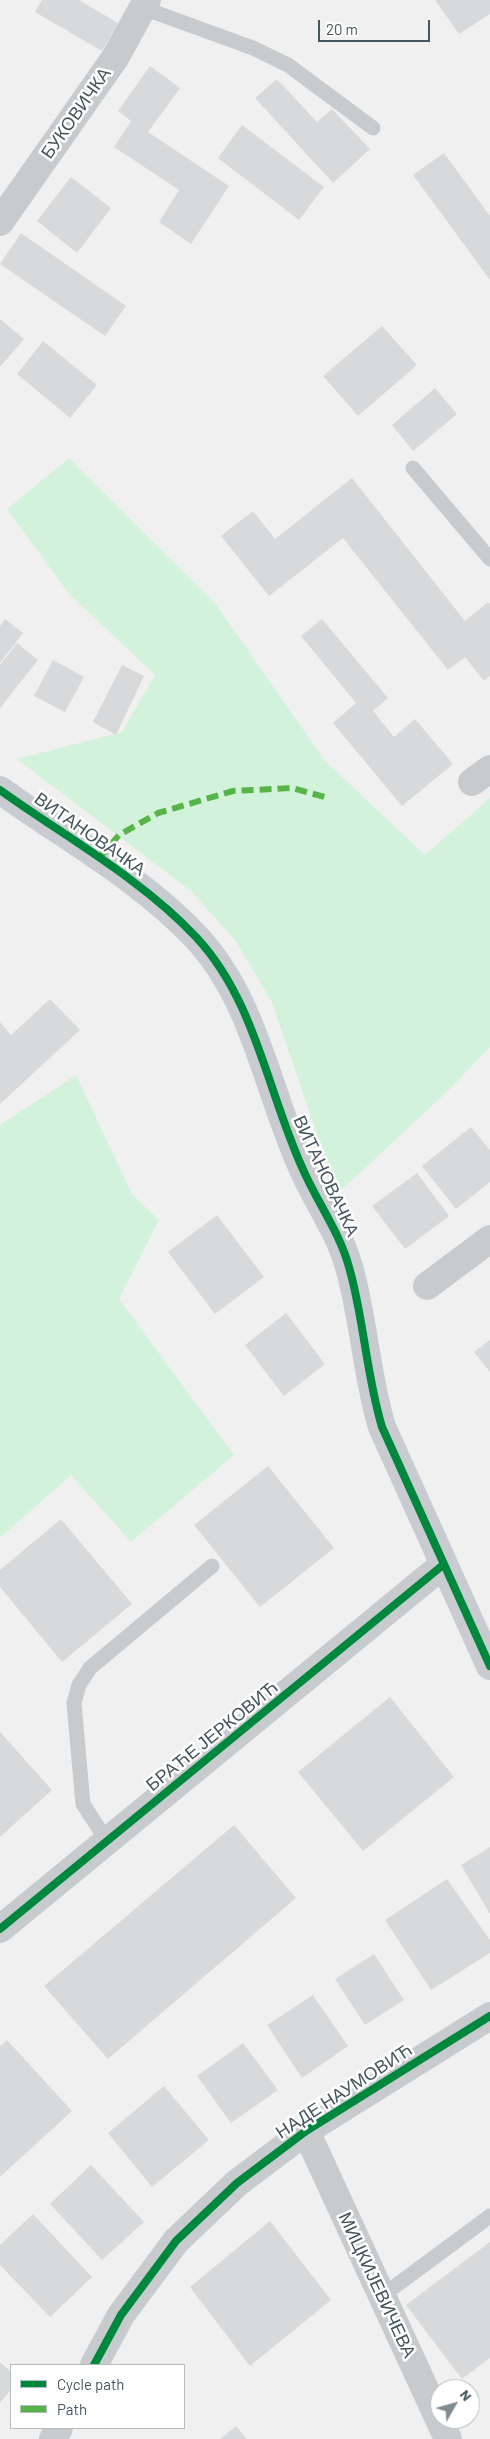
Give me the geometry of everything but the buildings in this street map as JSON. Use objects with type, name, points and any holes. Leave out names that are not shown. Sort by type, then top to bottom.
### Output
[{"type":"street","name":"БУКОВИЧКА","points":[[0,222],[115,58],[145,4]]},
{"type":"street","name":"ВИТАНОВАЧКА","points":[[0,791],[99,858],[172,914],[211,954],[230,982],[242,1006],[280,1112],[306,1176],[336,1232],[349,1264],[356,1292],[372,1394],[382,1427],[443,1565],[489,1660]]},
{"type":"street","points":[[427,1286],[490,1240]]},
{"type":"street","name":"БРАЋЕ ЈЕРКОВИЋ","points":[[0,1929],[443,1565]]},
{"type":"street","name":"НАДЕ НАУМОВИЋ","points":[[95,2364],[121,2315],[176,2242],[237,2183],[306,2131],[490,2016]]},
{"type":"street","name":"МИЦКИЈЕВИЧЕВА","points":[[306,2131],[448,2439]]},
{"type":"lane","points":[[145,4],[253,48],[288,65],[373,128]]},
{"type":"lane","points":[[413,468],[490,559]]},
{"type":"lane","points":[[106,1841],[83,1804],[74,1703],[79,1684],[90,1668],[212,1566]]},
{"type":"lane","points":[[382,2296],[490,2216]]},
{"type":"green space","points":[[69,458],[215,603],[325,761],[425,855],[490,798],[490,1047],[448,1091],[337,1194],[272,1002],[235,940],[192,892],[17,759],[122,732],[155,675],[69,594],[7,509]]},
{"type":"green space","points":[[76,1075],[132,1194],[159,1220],[119,1299],[234,1455],[131,1542],[71,1475],[0,1538],[0,1125]]},
{"type":"marked path","points":[[99,858],[119,835],[158,813],[233,791],[292,788],[328,798]]},
{"type":"cycle path","points":[[0,790],[102,859],[152,896],[196,937],[217,963],[234,991],[260,1051],[293,1146],[345,1255],[354,1287],[372,1387],[382,1427],[490,1666]]},
{"type":"cycle path","points":[[0,1929],[443,1565]]},
{"type":"cycle path","points":[[95,2364],[121,2315],[176,2241],[237,2183],[306,2131],[490,2016]]}]
